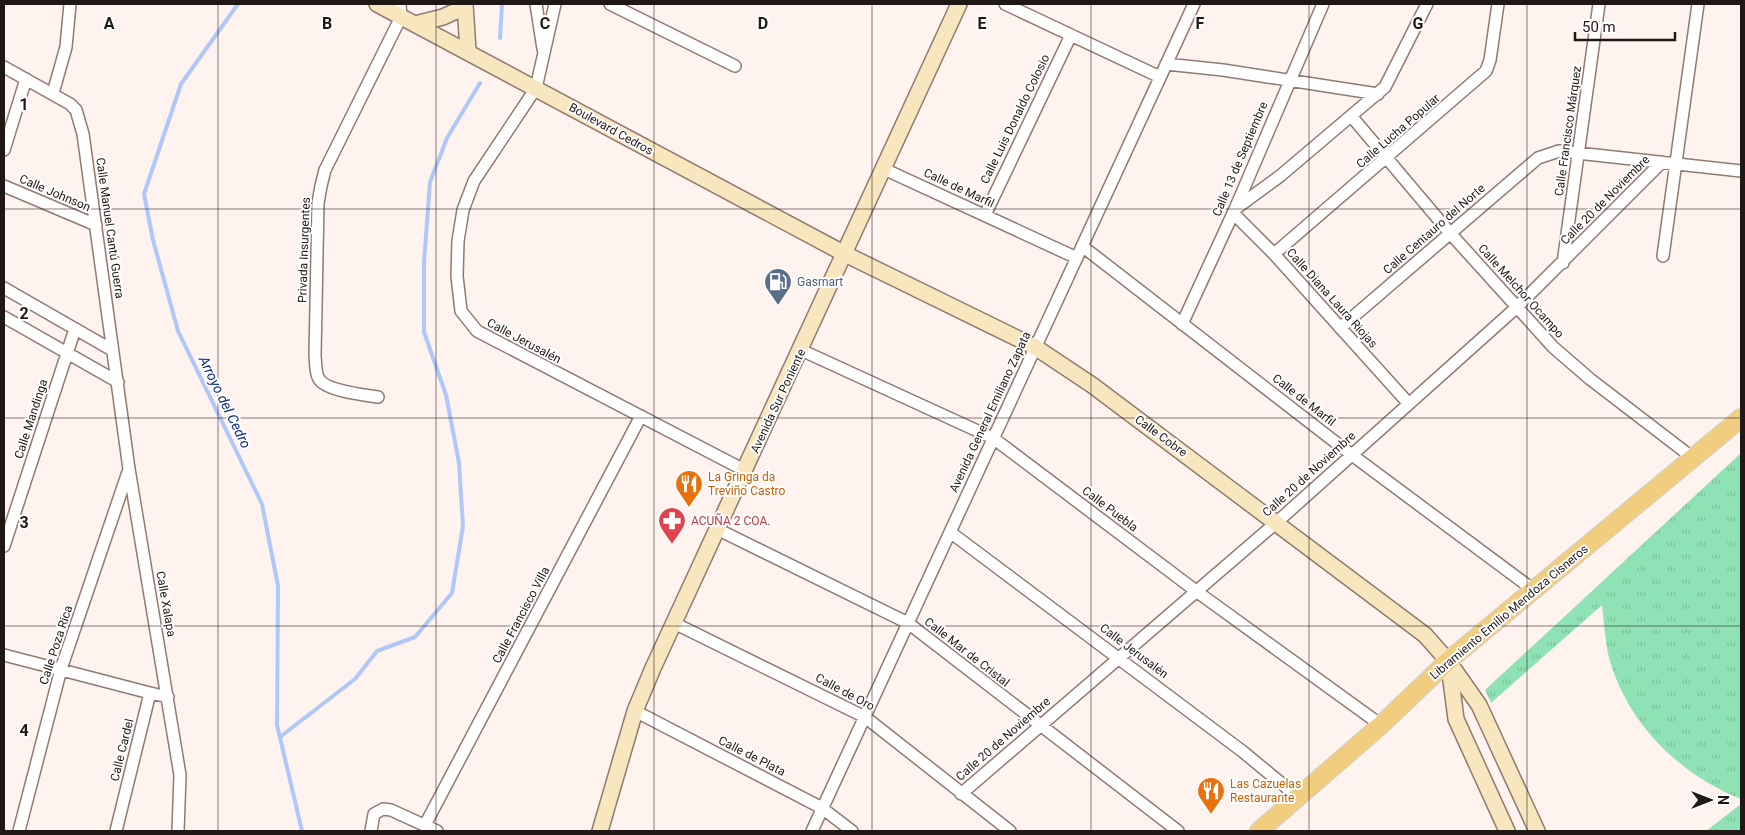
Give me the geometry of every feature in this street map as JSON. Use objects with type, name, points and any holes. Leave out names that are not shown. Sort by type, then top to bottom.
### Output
[{"type":"main road","name":"Boulevard Cedros","points":[[377,4],[401,10],[415,24],[845,254]]},
{"type":"main road","name":"Avenida Sur Poniente","points":[[600,831],[635,711],[674,622],[746,471],[959,4]]},
{"type":"main road","points":[[415,24],[443,17],[465,5],[468,51]]},
{"type":"main road","name":"Calle Cobre","points":[[845,254],[1035,347],[1099,391],[1277,522],[1425,635],[1448,661],[1479,705],[1537,831]]},
{"type":"main road","name":"Libramiento Emilio Mendoza Cisneros","points":[[1259,831],[1381,725],[1448,661],[1535,591],[1741,418]]},
{"type":"main road","points":[[1448,661],[1456,720],[1505,826],[1526,808]]},
{"type":"street","points":[[4,67],[53,93],[66,47],[70,4]]},
{"type":"street","points":[[536,4],[544,56]]},
{"type":"street","name":"Calle Jerusalén","points":[[555,4],[536,88],[474,181],[463,210],[458,241],[457,276],[462,311],[477,332],[746,471]]},
{"type":"street","points":[[610,4],[735,66]]},
{"type":"street","points":[[1005,4],[1160,76]]},
{"type":"street","name":"Avenida General Emiliano Zapata","points":[[812,831],[1194,4]]},
{"type":"street","name":"Calle 13 de Septiembre","points":[[1182,324],[1234,211],[1288,80],[1323,4]]},
{"type":"street","points":[[1234,211],[1352,118],[1378,94],[1391,77],[1427,4]]},
{"type":"street","name":"Calle Lucha Popular","points":[[1274,254],[1387,159],[1486,72],[1490,60],[1498,4]]},
{"type":"street","name":"Calle Francisco Márquez","points":[[1562,262],[1599,4]]},
{"type":"street","points":[[1663,256],[1698,4]]},
{"type":"street","name":"Privada Insurgentes","points":[[378,397],[333,388],[322,384],[317,378],[315,356],[318,202],[325,170],[401,10]]},
{"type":"street","name":"Calle Luis Donaldo Colosio","points":[[985,215],[1071,34]]},
{"type":"street","points":[[1166,64],[1378,94]]},
{"type":"street","points":[[4,150],[26,79]]},
{"type":"street","name":"Calle Manuel Cantú Guerra","points":[[53,93],[76,110],[83,134],[112,350]]},
{"type":"street","name":"Calle Melchor Ocampo","points":[[1352,118],[1450,233],[1553,347],[1590,379],[1693,458]]},
{"type":"street","name":"Calle Centauro del Norte","points":[[1340,328],[1538,158],[1548,153],[1559,151],[1579,153]]},
{"type":"street","points":[[1579,153],[1741,171]]},
{"type":"street","name":"Calle 20 de Noviembre","points":[[961,794],[1277,522],[1517,307],[1662,162]]},
{"type":"street","name":"Calle de Marfil","points":[[884,169],[1077,258]]},
{"type":"street","name":"Calle Johnson","points":[[5,191],[96,225]]},
{"type":"street","name":"Calle Diana Laura Riojas","points":[[1234,211],[1408,404]]},
{"type":"street","name":"Calle de Marfil","points":[[1082,246],[1352,455],[1535,591]]},
{"type":"street","points":[[4,288],[112,350]]},
{"type":"street","points":[[4,317],[118,382]]},
{"type":"street","name":"Calle Mandinga","points":[[4,546],[75,329]]},
{"type":"street","name":"Calle Xalapa","points":[[112,350],[129,469],[180,775],[178,831]]},
{"type":"street","name":"Calle Puebla","points":[[801,350],[993,438],[1196,591],[1381,725]]},
{"type":"street","name":"Calle Francisco Villa","points":[[425,826],[641,416]]},
{"type":"street","name":"Calle Poza Rica","points":[[19,831],[62,669],[129,469]]},
{"type":"street","name":"Calle Mar de Cristal","points":[[717,529],[908,623],[1178,831]]},
{"type":"street","name":"Calle Jerusalén","points":[[950,532],[1119,657],[1298,796]]},
{"type":"street","name":"Calle de Oro","points":[[674,622],[865,717],[1010,831]]},
{"type":"street","points":[[4,655],[168,697]]},
{"type":"street","name":"Calle Cardel","points":[[116,831],[150,693]]},
{"type":"street","name":"Calle de Plata","points":[[635,711],[822,808],[852,831]]},
{"type":"street","points":[[371,831],[374,814],[383,809],[391,810],[437,831]]},
{"type":"green space","points":[[1741,453],[1741,799],[1697,776],[1677,761],[1643,725],[1617,682],[1609,658],[1602,605],[1491,703],[1485,690]]},
{"type":"green space","points":[[1741,804],[1741,831],[1706,831]]},
{"type":"waterway","name":"Arroyo del Cedro","points":[[238,4],[181,84],[144,194],[153,240],[178,331],[262,504],[278,586],[277,725],[302,831]]},
{"type":"waterway","points":[[500,38],[502,4]]},
{"type":"waterway","points":[[280,737],[355,679],[377,651],[415,637],[452,593],[463,526],[459,463],[446,395],[424,332],[424,262],[430,182],[447,138],[480,83]]},
{"type":"place","name":"Gasmart","points":[[778,306]]},
{"type":"place","name":"La Gringa da Treviño Castro","points":[[689,508]]},
{"type":"place","name":"ACUÑA 2 COA.","points":[[672,545]]},
{"type":"place","name":"Las Cazuelas Restaurante","points":[[1211,815]]}]
